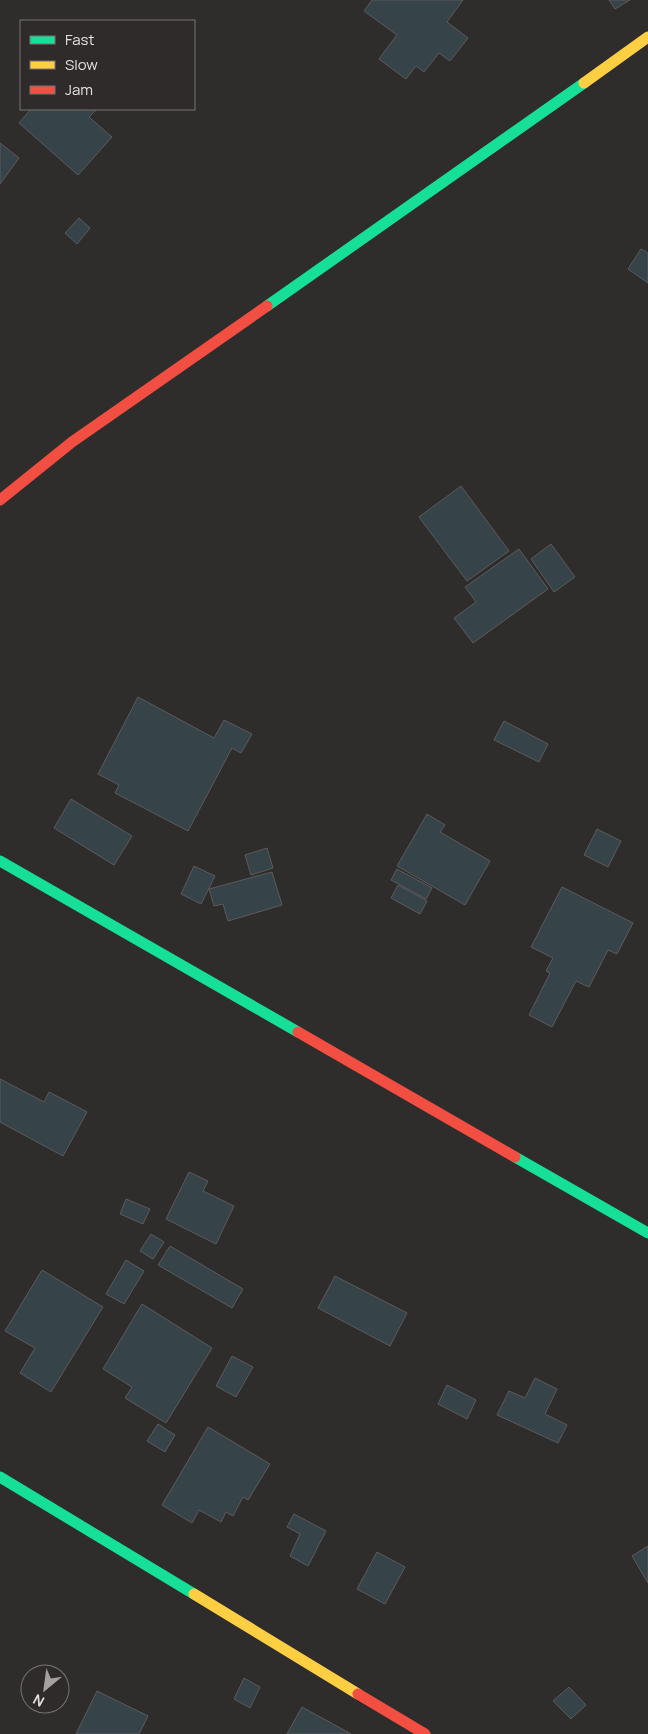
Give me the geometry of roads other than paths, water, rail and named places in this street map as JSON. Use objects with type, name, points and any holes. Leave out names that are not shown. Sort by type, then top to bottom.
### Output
[{"type":"street","points":[[0,500],[80,436],[648,37]]},
{"type":"street","points":[[0,861],[648,1233]]},
{"type":"street","points":[[0,1477],[425,1734]]}]
